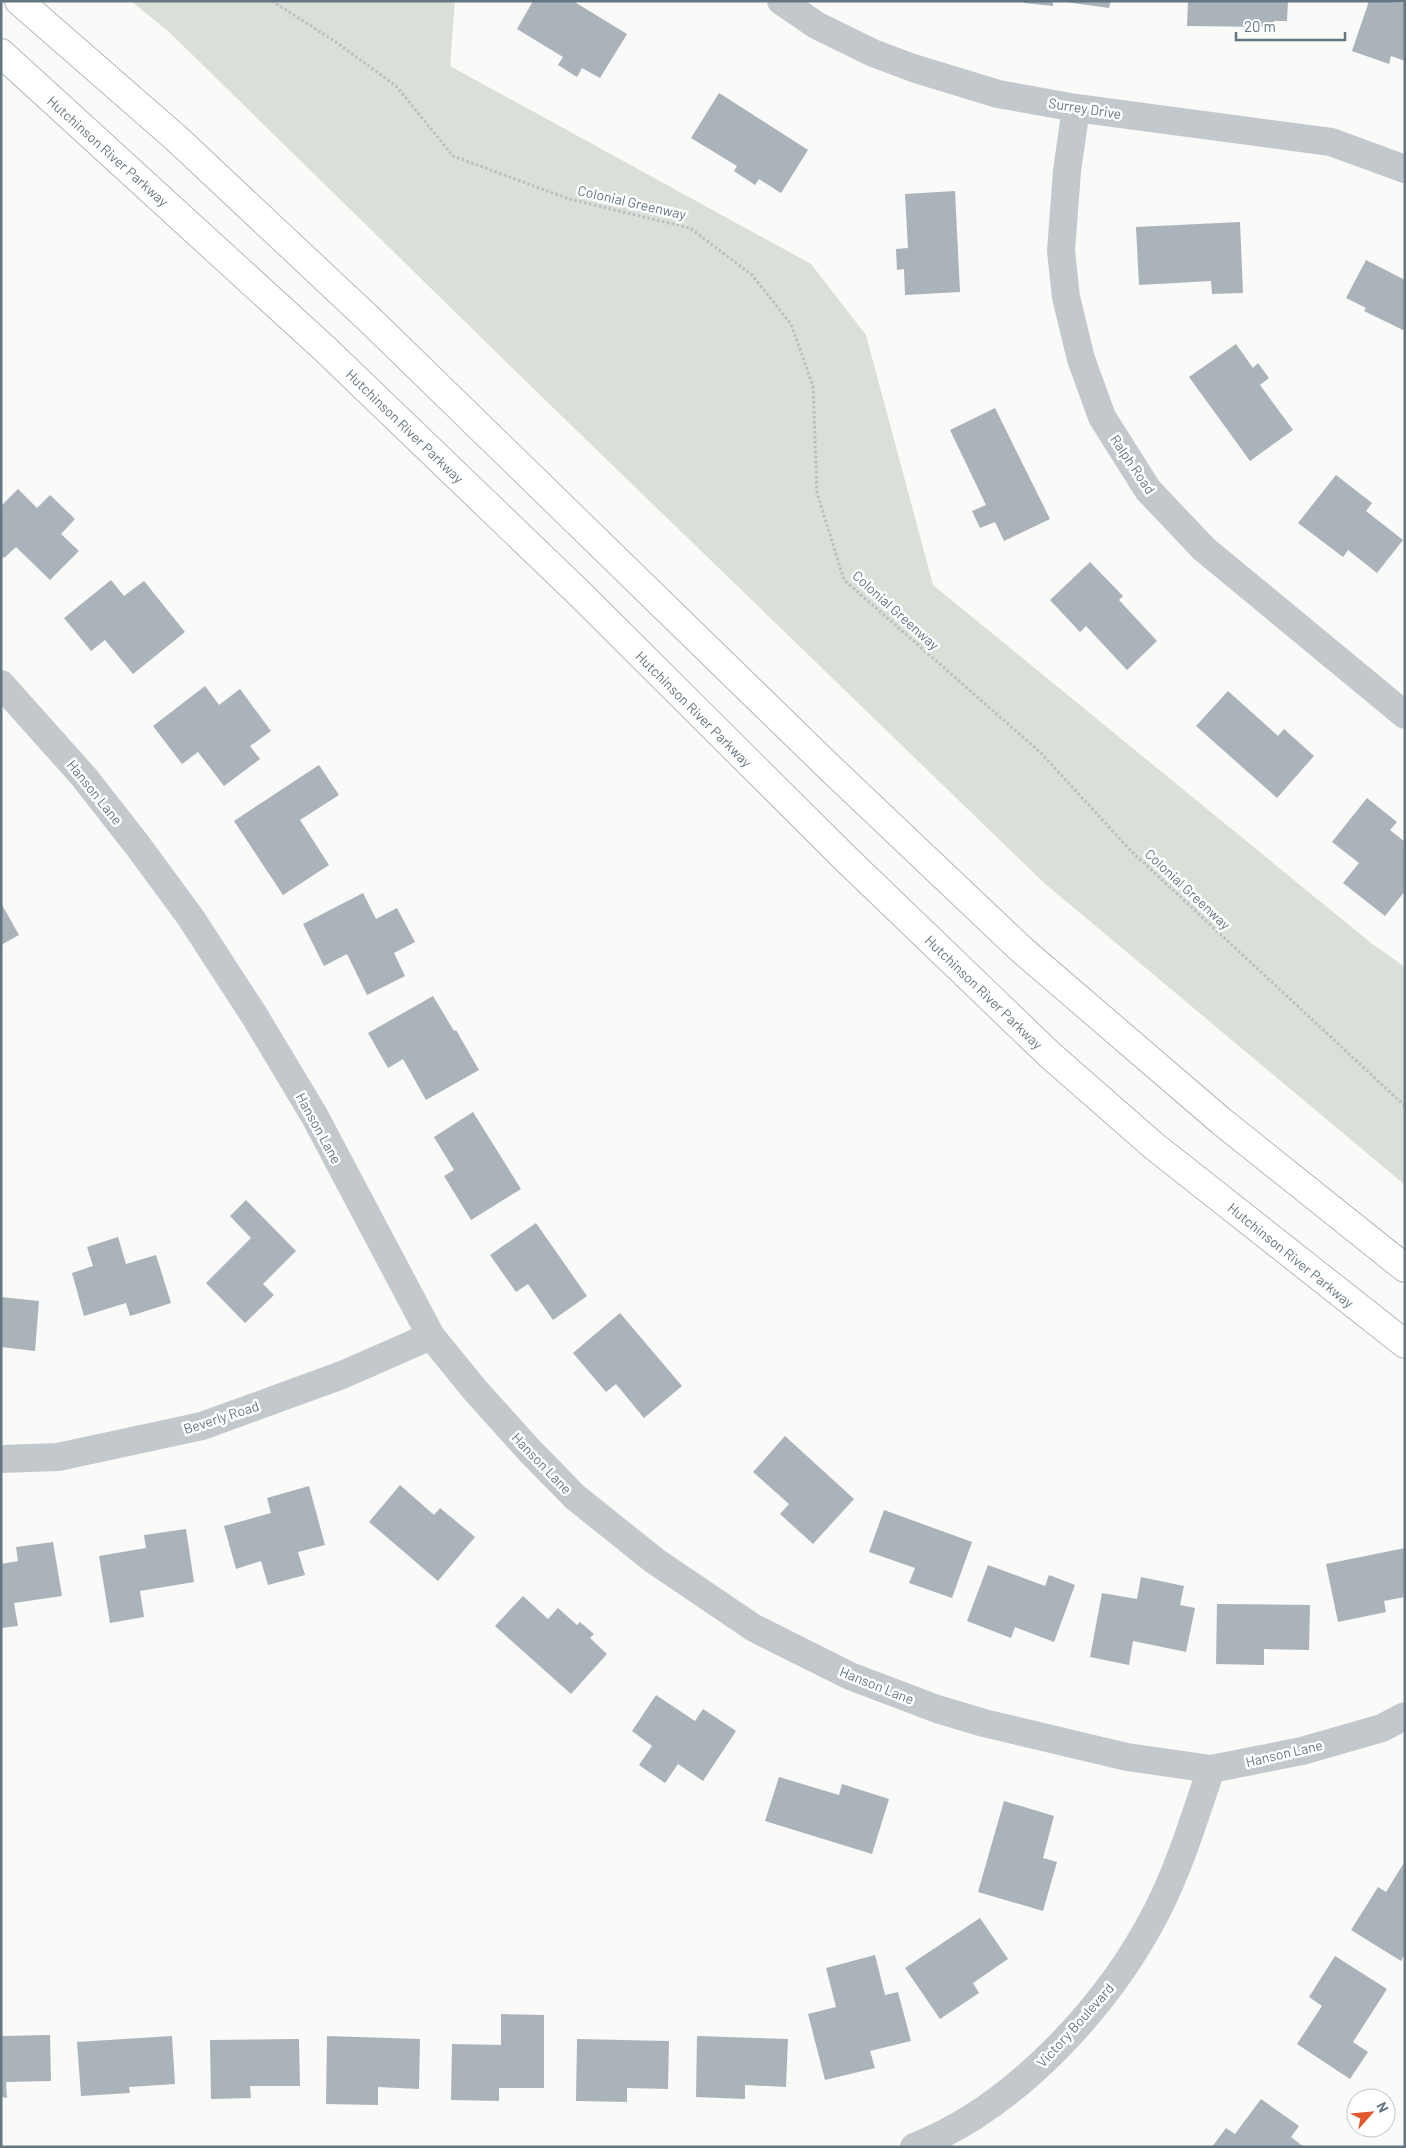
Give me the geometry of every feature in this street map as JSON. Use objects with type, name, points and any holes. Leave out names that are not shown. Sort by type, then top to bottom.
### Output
[{"type":"highway","points":[[19,1],[176,138],[371,321],[829,767],[1022,950],[1220,1121],[1405,1268]]},
{"type":"highway","name":"Hutchinson River Parkway","points":[[1,53],[233,263],[332,356],[581,595],[838,851],[1050,1055],[1154,1146],[1405,1344]]},
{"type":"highway","points":[[1,68],[43,93]]},
{"type":"street","name":"Surrey Drive","points":[[781,1],[824,29],[873,53],[913,68],[998,94],[1076,108],[1331,142],[1405,169]]},
{"type":"street","name":"Ralph Road","points":[[1076,108],[1067,171],[1061,251],[1066,297],[1079,350],[1102,417],[1148,490],[1204,549],[1405,715]]},
{"type":"street","name":"Hanson Lane","points":[[1,684],[84,777],[138,846],[196,926],[254,1015],[314,1115],[431,1336],[475,1390],[529,1450],[575,1497],[655,1561],[754,1628],[850,1676],[937,1709],[984,1724],[1127,1757],[1211,1769],[1302,1751],[1382,1728],[1405,1716]]},
{"type":"street","name":"Beverly Road","points":[[1,1459],[58,1457],[202,1426],[342,1375],[431,1336]]},
{"type":"street","name":"Victory Boulevard","points":[[914,2147],[959,2125],[1019,2083],[1042,2063],[1084,2018],[1120,1975],[1158,1910],[1190,1833],[1211,1769]]},
{"type":"path","name":"Colonial Greenway","points":[[272,1],[336,42],[396,86],[453,156],[569,199],[690,228],[752,275],[791,324],[813,386],[817,492],[844,580],[1040,752],[1131,852],[1405,1106]]},
{"type":"shaded area","points":[[131,1],[455,1],[450,66],[811,264],[866,335],[933,585],[1371,943],[1405,967],[1405,1185],[1043,882],[540,395],[168,31]]},
{"type":"building","points":[[533,1],[573,1],[627,34],[600,78],[582,68],[577,77],[558,65],[563,57],[517,29]]},
{"type":"building","points":[[1024,1],[1053,1],[1053,6],[1024,3]]},
{"type":"building","points":[[1058,1],[1111,1],[1109,8]]},
{"type":"building","points":[[1188,1],[1288,1],[1287,21],[1274,21],[1274,27],[1187,26]]},
{"type":"building","points":[[1369,1],[1405,3],[1405,61],[1391,56],[1389,64],[1352,51]]},
{"type":"building","points":[[719,93],[808,150],[781,193],[759,179],[755,185],[734,171],[737,166],[691,138]]},
{"type":"building","points":[[955,191],[960,292],[905,295],[904,269],[897,270],[896,249],[908,248],[905,194]]},
{"type":"building","points":[[1240,222],[1243,293],[1212,294],[1211,281],[1139,285],[1136,227]]},
{"type":"building","points":[[1366,260],[1405,280],[1405,331],[1364,311],[1366,308],[1346,298]]},
{"type":"building","points":[[1236,344],[1253,368],[1258,363],[1269,378],[1260,385],[1293,430],[1250,461],[1189,377]]},
{"type":"building","points":[[995,408],[1050,519],[1004,541],[995,522],[980,528],[972,511],[986,505],[950,430]]},
{"type":"building","points":[[1336,475],[1372,503],[1366,511],[1403,540],[1377,573],[1348,550],[1343,557],[1298,523]]},
{"type":"building","points":[[18,489],[37,508],[50,495],[75,519],[61,534],[79,551],[50,580],[16,547],[4,558],[1,556],[1,506]]},
{"type":"building","points":[[1090,562],[1123,596],[1119,600],[1157,641],[1127,670],[1086,626],[1080,632],[1050,600]]},
{"type":"building","points":[[111,580],[124,596],[144,581],[185,632],[133,674],[105,640],[91,651],[64,618]]},
{"type":"building","points":[[205,686],[219,705],[240,689],[271,731],[250,746],[260,759],[224,786],[198,752],[182,764],[153,726]]},
{"type":"building","points":[[1228,691],[1278,736],[1284,729],[1314,756],[1277,798],[1196,726]]},
{"type":"building","points":[[319,765],[339,795],[300,820],[329,865],[283,895],[234,821]]},
{"type":"building","points":[[1367,798],[1397,822],[1390,830],[1405,842],[1405,891],[1385,916],[1343,883],[1359,863],[1332,842]]},
{"type":"building","points":[[363,893],[376,919],[397,908],[415,942],[394,953],[405,976],[367,995],[347,954],[324,966],[303,924]]},
{"type":"building","points":[[1,903],[19,935],[1,945]]},
{"type":"building","points":[[433,996],[454,1031],[456,1030],[479,1070],[426,1100],[403,1059],[388,1068],[368,1033]]},
{"type":"building","points":[[473,1112],[521,1189],[471,1220],[444,1176],[454,1170],[434,1137]]},
{"type":"building","points":[[246,1200],[296,1251],[263,1284],[274,1295],[245,1323],[206,1283],[251,1238],[230,1216]]},
{"type":"building","points":[[536,1223],[587,1296],[553,1320],[528,1284],[516,1292],[490,1255]]},
{"type":"building","points":[[118,1237],[126,1264],[156,1255],[171,1303],[130,1316],[126,1303],[84,1316],[72,1273],[93,1266],[87,1247]]},
{"type":"building","points":[[1,1297],[39,1301],[35,1351],[1,1347]]},
{"type":"building","points":[[620,1313],[682,1386],[644,1418],[616,1384],[606,1392],[573,1353]]},
{"type":"building","points":[[785,1436],[854,1499],[813,1544],[780,1514],[789,1504],[753,1472]]},
{"type":"building","points":[[400,1485],[434,1515],[440,1508],[475,1537],[438,1581],[369,1522]]},
{"type":"building","points":[[309,1486],[325,1545],[298,1552],[305,1575],[268,1585],[261,1561],[236,1569],[224,1526],[271,1513],[267,1498]]},
{"type":"building","points":[[884,1510],[972,1542],[952,1598],[909,1583],[915,1568],[869,1552]]},
{"type":"building","points":[[186,1529],[194,1582],[140,1591],[144,1617],[110,1623],[99,1556],[146,1548],[144,1535]]},
{"type":"building","points":[[53,1542],[62,1596],[14,1603],[18,1626],[1,1628],[1,1564],[18,1561],[16,1547]]},
{"type":"building","points":[[1405,1548],[1405,1597],[1384,1601],[1386,1612],[1338,1622],[1326,1564]]},
{"type":"building","points":[[988,1565],[1045,1586],[1049,1575],[1075,1585],[1054,1642],[1015,1627],[1011,1638],[967,1621]]},
{"type":"building","points":[[1141,1577],[1184,1586],[1180,1605],[1195,1608],[1186,1652],[1133,1641],[1129,1665],[1090,1657],[1102,1593],[1137,1599]]},
{"type":"building","points":[[523,1596],[548,1619],[558,1608],[577,1625],[580,1622],[594,1634],[590,1638],[607,1654],[571,1694],[495,1626]]},
{"type":"building","points":[[1217,1604],[1310,1605],[1309,1650],[1264,1649],[1264,1665],[1216,1664]]},
{"type":"building","points":[[656,1695],[695,1721],[703,1709],[736,1731],[703,1781],[678,1764],[665,1783],[639,1765],[652,1746],[632,1731]]},
{"type":"building","points":[[779,1777],[839,1795],[842,1784],[889,1799],[872,1854],[765,1821]]},
{"type":"building","points":[[1004,1801],[1054,1816],[1043,1858],[1057,1862],[1043,1911],[978,1892]]},
{"type":"building","points":[[1405,1861],[1405,1954],[1401,1961],[1351,1930],[1378,1887],[1386,1892]]},
{"type":"building","points":[[980,1918],[1008,1959],[973,1983],[979,1993],[940,2019],[905,1968]]},
{"type":"building","points":[[875,1955],[885,1995],[898,1992],[911,2041],[870,2051],[875,2068],[825,2080],[808,2014],[836,2007],[826,1968]]},
{"type":"building","points":[[1335,1956],[1387,1989],[1353,2042],[1368,2052],[1350,2079],[1297,2044],[1322,2006],[1309,1997]]},
{"type":"building","points":[[501,2014],[544,2015],[544,2088],[499,2088],[499,2101],[451,2100],[452,2044],[501,2045]]},
{"type":"building","points":[[50,2035],[51,2081],[6,2082],[7,2098],[1,2097],[1,2036]]},
{"type":"building","points":[[172,2036],[175,2084],[129,2087],[130,2093],[81,2096],[77,2042]]},
{"type":"building","points":[[327,2036],[420,2039],[419,2089],[378,2087],[378,2105],[326,2104]]},
{"type":"building","points":[[697,2036],[788,2039],[786,2087],[745,2085],[745,2099],[696,2097]]},
{"type":"building","points":[[299,2039],[300,2086],[250,2086],[251,2098],[211,2099],[210,2040]]},
{"type":"building","points":[[577,2039],[669,2041],[668,2089],[627,2088],[627,2102],[576,2101]]},
{"type":"building","points":[[1261,2099],[1299,2126],[1291,2137],[1304,2147],[1212,2147],[1226,2128],[1235,2134]]}]
